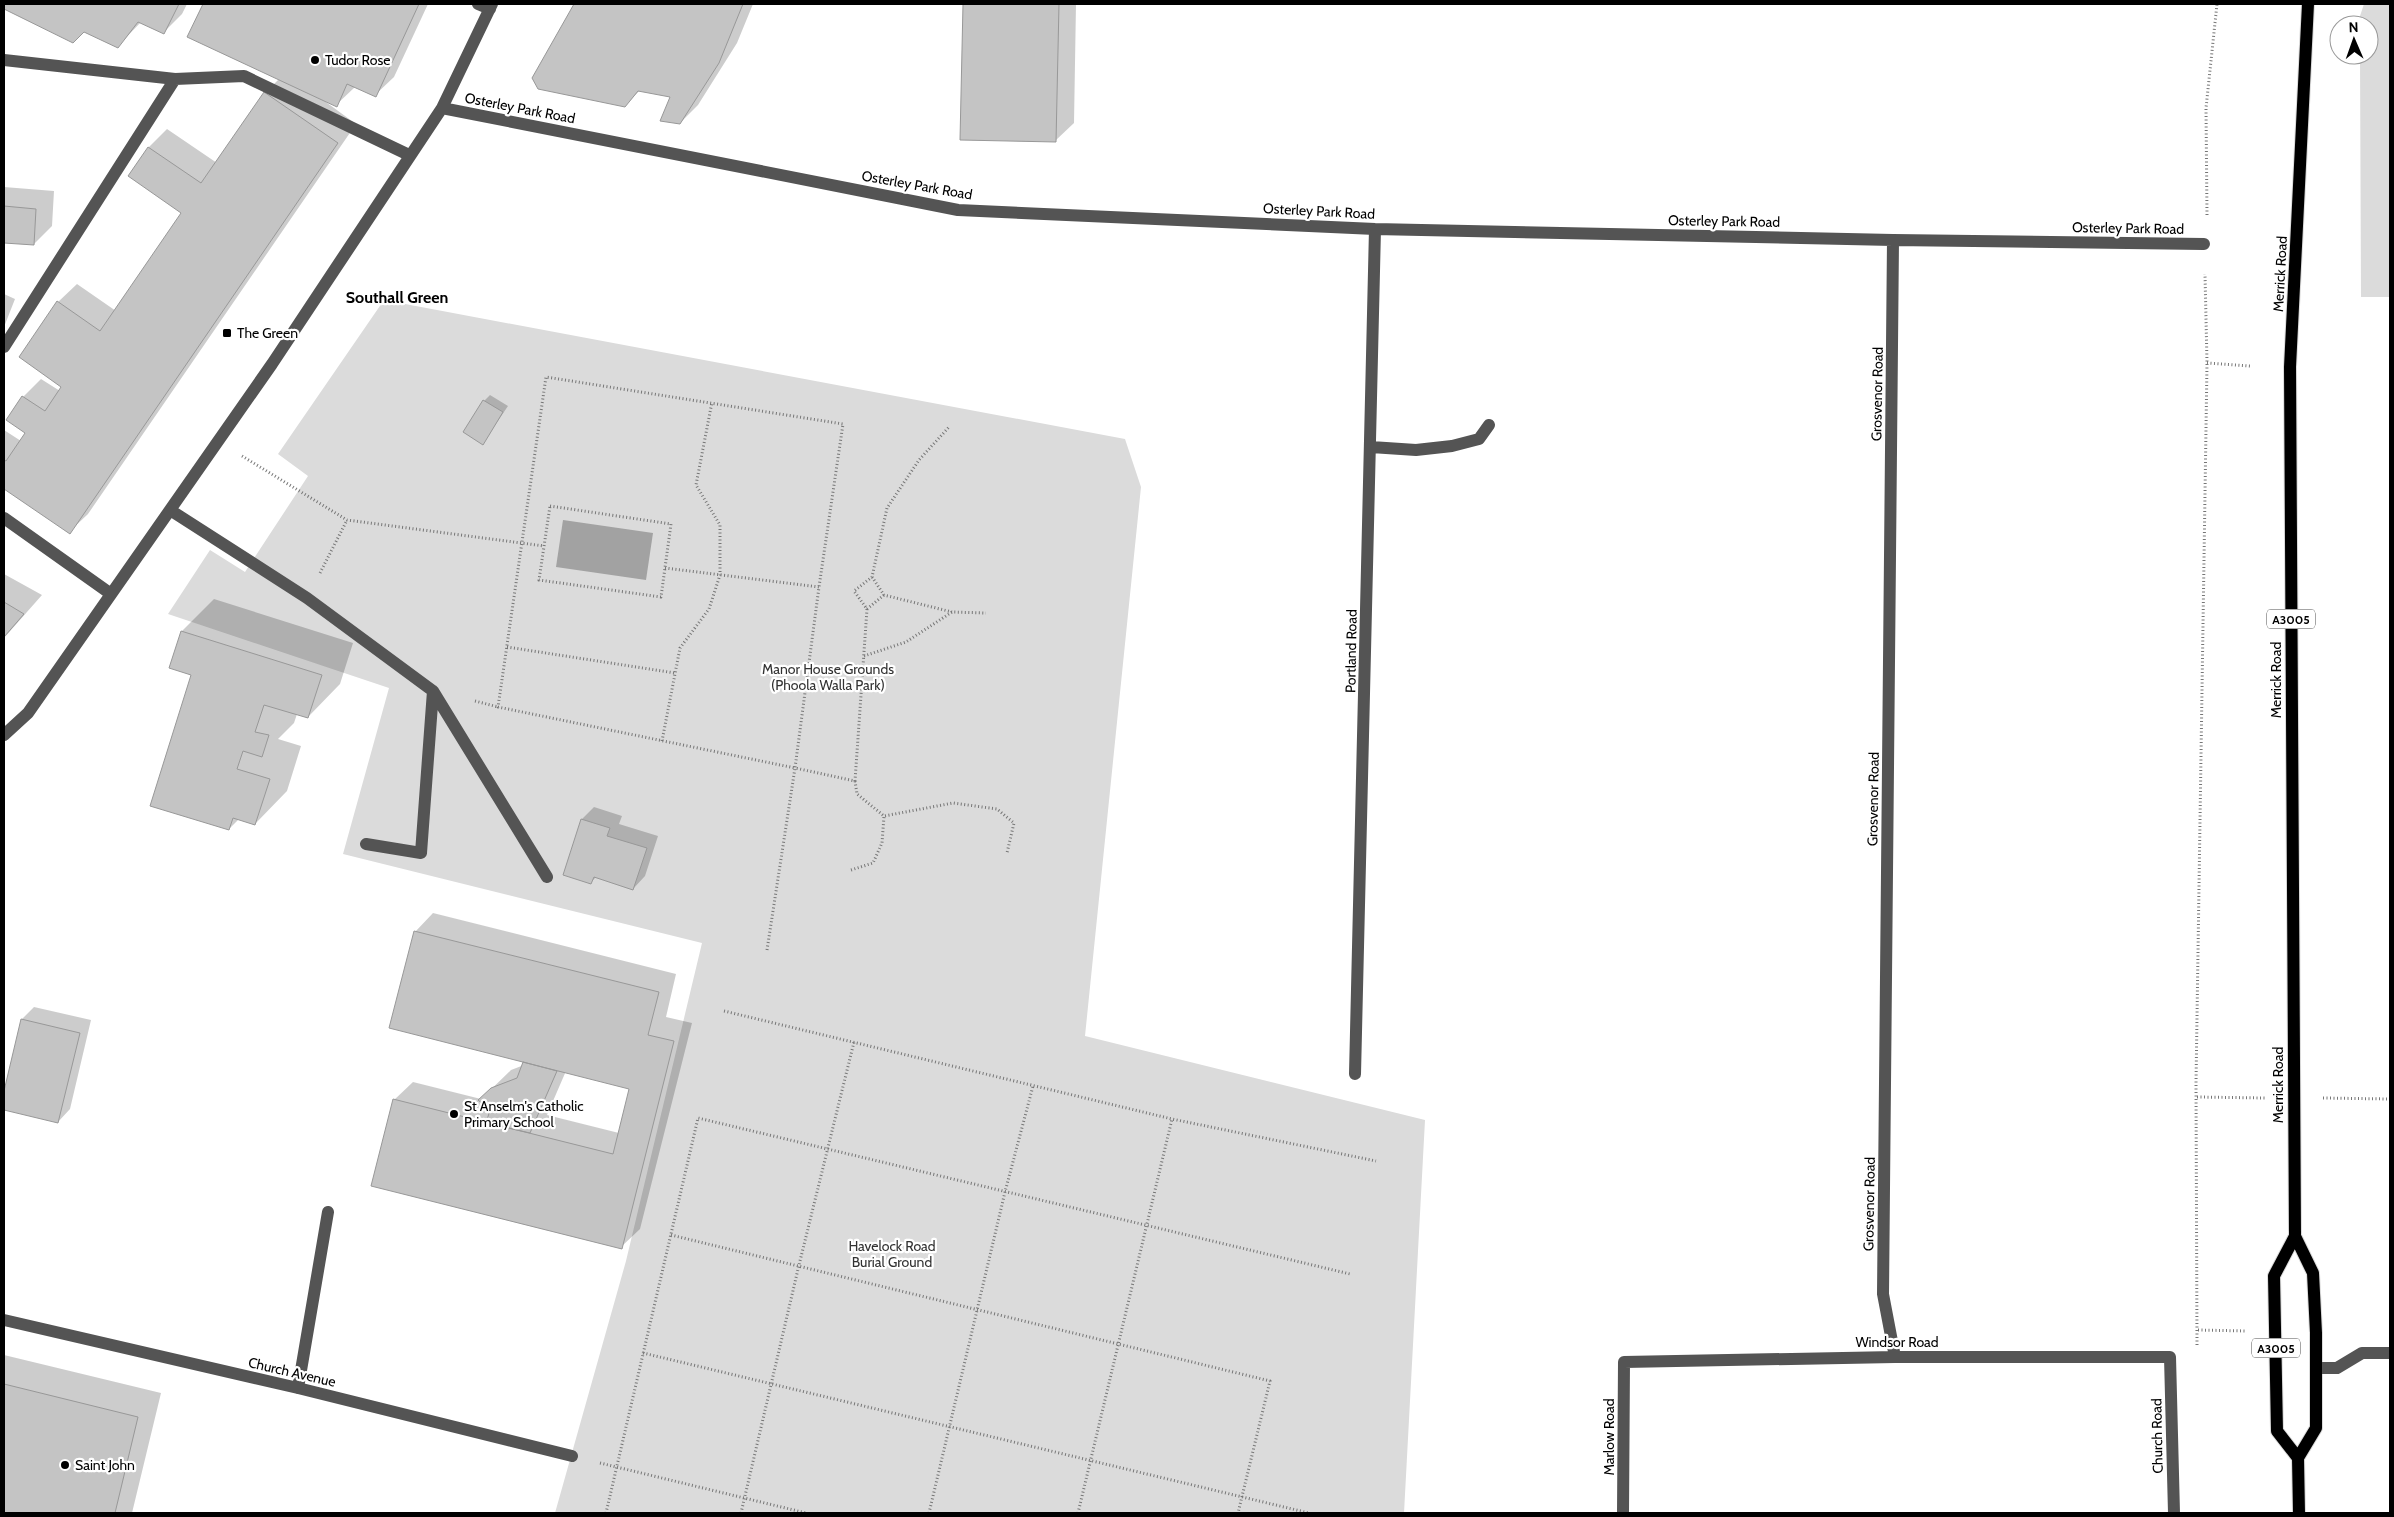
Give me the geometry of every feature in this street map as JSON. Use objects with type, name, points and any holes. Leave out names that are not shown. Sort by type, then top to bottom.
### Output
[{"type":"main road","name":"Merrick Road","points":[[2295,1236],[2274,1276],[2277,1431],[2298,1458],[2316,1428],[2313,1273],[2295,1236],[2290,366],[2308,4]]},
{"type":"main road","points":[[2298,1458],[2300,1513]]},
{"type":"street","points":[[4,735],[28,713],[272,364],[442,108],[486,5]]},
{"type":"street","points":[[4,60],[175,79],[244,76],[409,155]]},
{"type":"street","points":[[4,347],[175,79]]},
{"type":"street","name":"Osterley Park Road","points":[[442,108],[958,210],[1376,229],[1893,240],[2204,244]]},
{"type":"street","name":"Portland Road","points":[[1355,1074],[1376,229]]},
{"type":"street","name":"Grosvenor Road","points":[[1893,240],[1883,1294],[1895,1357]]},
{"type":"street","points":[[1370,447],[1416,450],[1452,446],[1479,439],[1489,425]]},
{"type":"street","points":[[170,510],[307,598],[433,691],[547,877]]},
{"type":"street","points":[[4,518],[111,594]]},
{"type":"street","points":[[366,844],[421,853],[433,691]]},
{"type":"street","points":[[298,1388],[328,1212]]},
{"type":"street","name":"Church Avenue","points":[[4,1320],[298,1388],[572,1456]]},
{"type":"street","points":[[2316,1368],[2337,1368],[2362,1353],[2390,1353]]},
{"type":"street","name":"Windsor Road","points":[[1624,1362],[1895,1357],[2170,1357]]},
{"type":"street","name":"Church Road","points":[[2170,1357],[2174,1513]]},
{"type":"street","name":"Marlow Road","points":[[1623,1513],[1624,1362]]},
{"type":"path","points":[[2208,198],[2206,108],[2217,4]]},
{"type":"path","points":[[2191,1349],[2197,1347],[2198,1330],[2197,1097],[2207,363],[2206,300]]},
{"type":"path","points":[[2207,363],[2250,366]]},
{"type":"path","points":[[767,950],[795,768],[843,424],[546,377],[498,707],[795,768],[855,781]]},
{"type":"path","points":[[662,741],[680,648],[709,609],[720,575],[720,525],[696,485],[712,402]]},
{"type":"path","points":[[949,427],[919,460],[887,508],[872,577],[854,591],[867,609],[855,781],[857,794],[884,816],[953,803],[997,808],[1014,823],[1007,853]]},
{"type":"path","points":[[218,441],[347,520],[544,546]]},
{"type":"path","points":[[550,506],[671,524],[660,597],[539,580],[544,546],[550,506]]},
{"type":"path","points":[[307,598],[347,520]]},
{"type":"path","points":[[665,568],[819,587]]},
{"type":"path","points":[[872,577],[884,595],[952,612],[986,613]]},
{"type":"path","points":[[867,609],[884,595]]},
{"type":"path","points":[[864,656],[906,642],[952,612]]},
{"type":"path","points":[[507,647],[675,673]]},
{"type":"path","points":[[851,870],[873,863],[882,843],[884,816]]},
{"type":"path","points":[[724,1011],[1172,1120],[1376,1160]]},
{"type":"path","points":[[741,1513],[854,1042]]},
{"type":"path","points":[[928,1513],[1032,1086]]},
{"type":"path","points":[[2197,1097],[2249,1098]]},
{"type":"path","points":[[2328,1098],[2390,1098]]},
{"type":"path","points":[[606,1513],[698,1118],[1147,1227],[1350,1274]]},
{"type":"path","points":[[1078,1513],[1120,1344],[1172,1120]]},
{"type":"path","points":[[671,1235],[1270,1381],[1238,1513]]},
{"type":"path","points":[[2198,1330],[2248,1331]]},
{"type":"path","points":[[643,1353],[1309,1513]]},
{"type":"path","points":[[572,1456],[806,1513]]},
{"type":"green space","points":[[2364,4],[2390,4],[2390,297],[2361,297],[2360,65],[2379,65],[2379,15],[2360,15]]},
{"type":"green space","points":[[384,300],[1125,439],[1141,487],[1085,1036],[1425,1120],[1404,1513],[555,1513],[626,1261],[702,943],[343,854],[389,688],[168,614],[210,550],[245,572],[308,476],[278,454]]},
{"type":"shaded area","points":[[563,520],[653,533],[646,580],[556,567]]},
{"type":"building","points":[[4,4],[179,4],[164,34],[138,22],[118,48],[84,32],[73,43],[4,9]]},
{"type":"building","name":"Tudor Rose","points":[[203,4],[419,4],[376,97],[347,84],[337,107],[187,37]]},
{"type":"building","points":[[574,4],[743,4],[719,63],[680,124],[660,121],[670,97],[638,91],[625,107],[538,89],[532,78]]},
{"type":"building","points":[[963,4],[1059,4],[1056,142],[960,140]]},
{"type":"building","points":[[264,92],[338,143],[70,534],[4,489],[4,460],[6,461],[25,433],[6,420],[22,396],[45,411],[61,387],[19,357],[57,301],[100,331],[181,213],[128,176],[148,147],[201,183]]},
{"type":"building","points":[[4,206],[36,209],[34,245],[4,243]]},
{"type":"building","points":[[483,400],[503,412],[483,445],[463,432]]},
{"type":"building","points":[[4,602],[24,614],[4,637]]},
{"type":"building","points":[[181,631],[322,675],[308,718],[264,705],[255,732],[269,735],[262,757],[243,751],[237,769],[270,779],[255,825],[233,818],[229,830],[150,806],[191,675],[169,668]]},
{"type":"building","points":[[581,819],[610,828],[607,836],[647,848],[633,890],[594,877],[591,884],[563,875]]},
{"type":"building","points":[[414,931],[659,992],[648,1035],[674,1041],[622,1249],[371,1186],[393,1099],[613,1154],[629,1089],[389,1028]]},
{"type":"building","points":[[21,1019],[80,1033],[58,1123],[4,1110],[4,1091]]},
{"type":"building","points":[[523,1062],[557,1071],[530,1133],[486,1123],[490,1110],[478,1100],[491,1088],[517,1078]]},
{"type":"building","name":"Saint John","points":[[4,1384],[138,1417],[115,1513],[4,1513]]},
{"type":"place","name":"Tudor Rose","points":[[315,60]]},
{"type":"place","name":"The Green","points":[[227,333]]},
{"type":"place","name":"St Anselm's Catholic Primary School","points":[[454,1114]]},
{"type":"place","name":"Saint John","points":[[65,1465]]},
{"type":"district","name":"Southall Green","points":[[397,297]]},
{"type":"park label","name":"Manor House Grounds (Phoola Walla Park)","points":[[828,678]]},
{"type":"park label","name":"Havelock Road Burial Ground","points":[[892,1254]]}]
